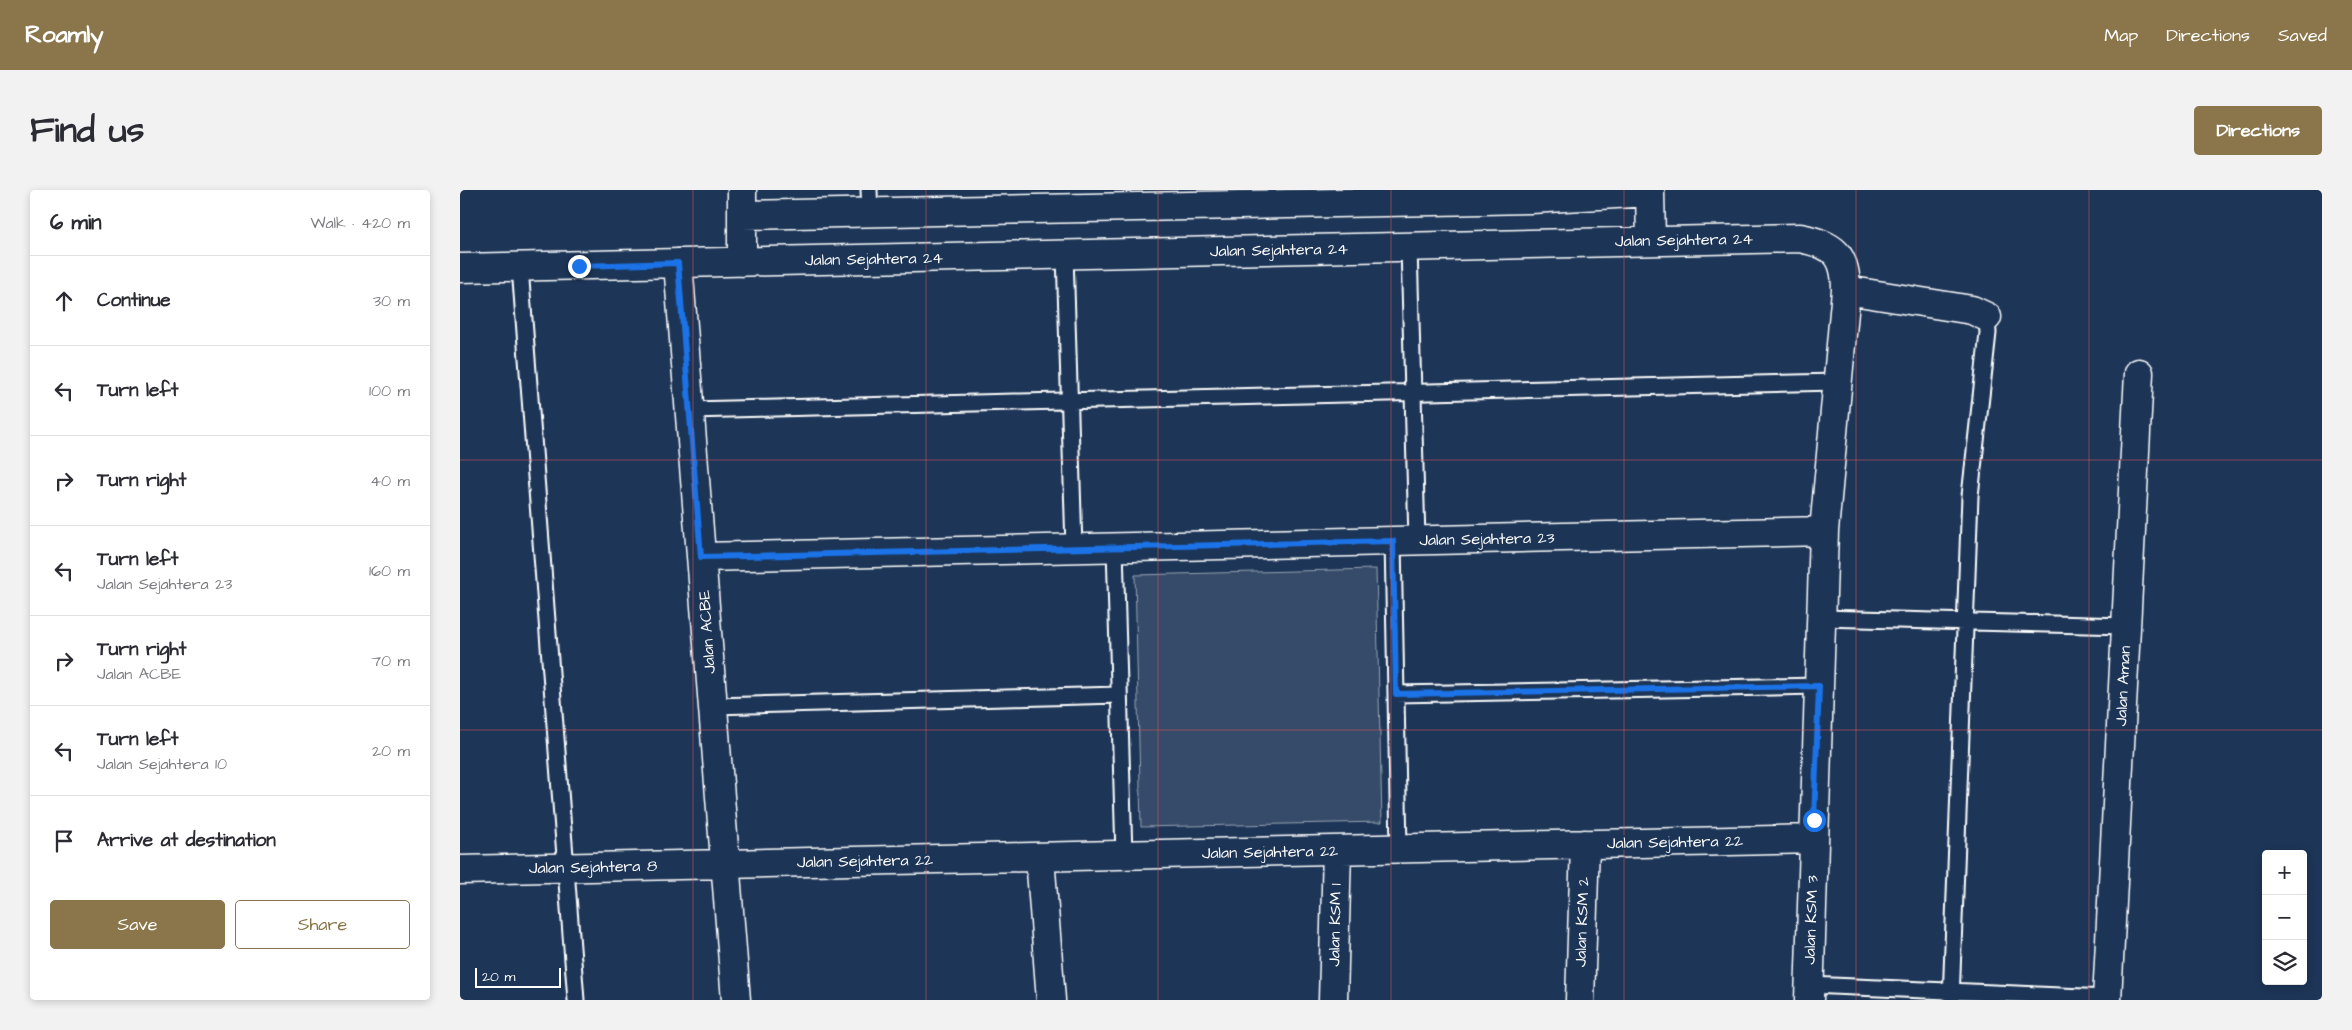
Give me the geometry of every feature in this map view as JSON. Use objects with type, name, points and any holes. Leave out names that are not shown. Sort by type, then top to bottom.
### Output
[{"type":"street","points":[[742,262],[742,203],[1650,191],[1651,241]]},
{"type":"street","name":"Jalan Sejahtera 24","points":[[460,268],[1800,238],[1818,242],[1832,248],[1842,260],[1846,275],[1824,531]]},
{"type":"street","name":"Jalan ACBE","points":[[678,263],[736,1000]]},
{"type":"street","points":[[1846,290],[1972,310],[1987,317]]},
{"type":"street","name":"Jalan Aman","points":[[2107,999],[2140,373]]},
{"type":"street","name":"Jalan Sejahtera 23","points":[[701,557],[1824,531]]},
{"type":"street","name":"Jalan KSM 3","points":[[1809,993],[1824,531]]},
{"type":"street","name":"Jalan Sejahtera 22","points":[[726,864],[1814,839]]},
{"type":"street","name":"Jalan KSM 2","points":[[1580,1000],[1585,844]]},
{"type":"street","name":"Jalan KSM 1","points":[[1333,1000],[1337,850]]},
{"type":"street","points":[[1040,857],[1051,1000]]},
{"type":"street","name":"Jalan Sejahtera 8","points":[[460,870],[726,864]]},
{"type":"lane","points":[[1400,849],[1396,694],[1413,392],[1409,247]]},
{"type":"lane","points":[[1065,254],[1074,548]]},
{"type":"lane","points":[[520,267],[576,1000]]},
{"type":"lane","points":[[1951,995],[1970,496],[1988,333],[1987,317]]},
{"type":"lane","points":[[690,410],[1837,382]]},
{"type":"lane","points":[[1115,548],[1124,855]]},
{"type":"lane","points":[[1821,618],[1965,620],[2126,626]]},
{"type":"lane","points":[[1396,694],[1819,686]]},
{"type":"lane","points":[[713,706],[1119,695]]},
{"type":"lane","points":[[1809,993],[2107,999]]},
{"type":"shaded area","points":[[1376,569],[1382,822],[1141,827],[1135,575]]},
{"type":"route","points":[[579,266],[678,263],[701,557],[1393,541],[1396,694],[1819,686],[1814,820]]}]
